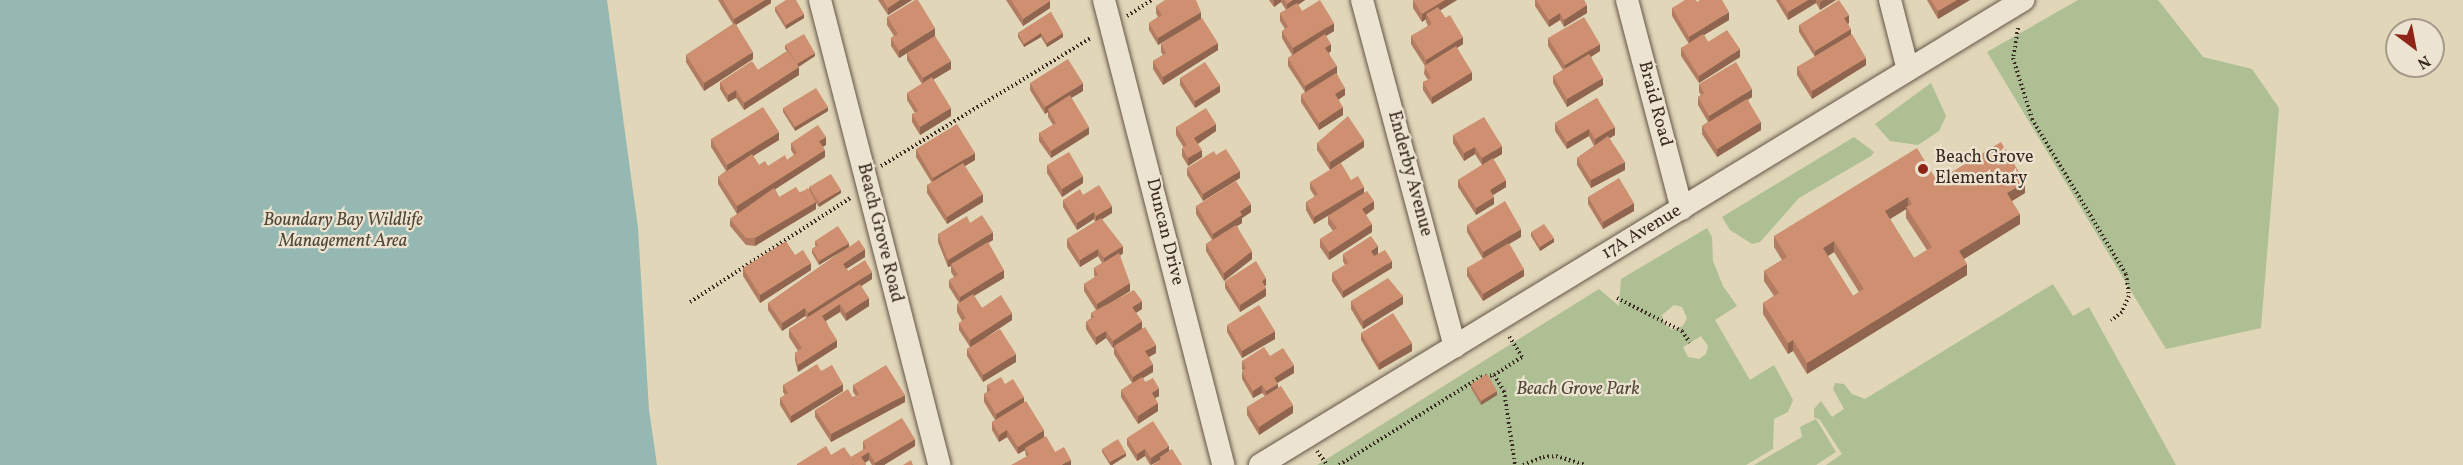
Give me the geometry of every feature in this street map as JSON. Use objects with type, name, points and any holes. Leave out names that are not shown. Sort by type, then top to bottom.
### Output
[{"type":"street","name":"Beach Grove Road","points":[[820,0],[939,465]]},
{"type":"street","name":"Duncan Drive","points":[[1104,0],[1223,465]]},
{"type":"street","name":"Enderby Avenue","points":[[1362,0],[1455,347]]},
{"type":"street","name":"Braid Road","points":[[1627,0],[1682,209]]},
{"type":"street","points":[[1890,0],[1908,70]]},
{"type":"street","name":"17A Avenue","points":[[1260,465],[2023,0]]},
{"type":"path","points":[[690,302],[857,194],[865,176],[1152,0]]},
{"type":"path","points":[[2021,22],[2013,42],[2013,58],[2032,119],[2126,274],[2128,296],[2122,312],[2111,321]]},
{"type":"path","points":[[1617,298],[1682,331],[1690,343]]},
{"type":"path","points":[[1339,465],[1348,463],[1481,377],[1494,375],[1522,357],[1499,321]]},
{"type":"path","points":[[1494,375],[1504,390],[1515,465]]},
{"type":"path","points":[[1523,465],[1543,457],[1556,456],[1586,465]]},
{"type":"green space","points":[[2078,0],[2158,0],[2203,57],[2252,69],[2279,108],[2261,328],[2166,349],[1987,52]]},
{"type":"green space","points":[[1931,83],[1946,116],[1939,131],[1918,145],[1890,141],[1875,124]]},
{"type":"green space","points":[[1854,137],[1874,152],[1871,156],[1799,198],[1760,242],[1752,244],[1730,230],[1722,217]]},
{"type":"green space","name":"Beach Grove Park","points":[[1707,228],[1712,237],[1713,261],[1723,286],[1737,306],[1715,320],[1750,380],[1774,365],[1793,400],[1788,412],[1774,419],[1773,449],[1746,465],[1317,465],[1599,289],[1619,306],[1621,279]],"holes":[[[1674,305],[1682,307],[1687,318],[1683,326],[1672,330],[1664,323],[1662,315]],[[1701,336],[1708,346],[1706,354],[1699,359],[1688,357],[1683,347]]]},
{"type":"green space","points":[[2053,284],[2073,316],[2089,307],[2176,465],[1826,465],[1842,454],[1820,420],[1814,417],[1814,409],[1821,401],[1832,417],[1844,409],[1833,389],[1835,383],[1844,384],[1852,394],[1865,399]]},
{"type":"green space","points":[[1816,419],[1836,452],[1816,465],[1754,465],[1802,437],[1800,427]]},
{"type":"water","name":"Boundary Bay Wildlife Management Area","points":[[0,0],[607,0],[638,228],[649,410],[657,465],[0,465]]},
{"type":"building","points":[[723,0],[765,0],[734,19]]},
{"type":"building","points":[[786,0],[796,0],[804,14],[786,25],[775,7]]},
{"type":"building","points":[[883,0],[900,0],[888,8]]},
{"type":"building","points":[[918,0],[935,28],[899,51],[891,38],[898,34],[887,17]]},
{"type":"building","points":[[1011,0],[1050,0],[1050,1],[1023,19]]},
{"type":"building","points":[[1165,0],[1196,0],[1201,12],[1158,38],[1149,23],[1162,15],[1156,6]]},
{"type":"building","points":[[1320,0],[1334,23],[1293,48],[1282,31],[1288,27],[1280,13],[1297,3],[1302,11]]},
{"type":"building","points":[[1413,0],[1445,0],[1422,14]]},
{"type":"building","points":[[1536,0],[1584,0],[1587,5],[1564,20],[1560,13],[1549,20]]},
{"type":"building","points":[[1685,0],[1696,0],[1697,2],[1722,0],[1729,12],[1689,37],[1672,8]]},
{"type":"building","points":[[1780,0],[1808,0],[1788,12]]},
{"type":"building","points":[[1839,0],[1849,15],[1844,18],[1851,29],[1815,51],[1799,25]]},
{"type":"building","points":[[1931,0],[1957,0],[1938,11]]},
{"type":"building","points":[[1438,7],[1445,18],[1450,15],[1463,37],[1426,60],[1411,36],[1432,24],[1426,14]]},
{"type":"building","points":[[1051,12],[1063,33],[1047,43],[1041,33],[1024,44],[1018,33]]},
{"type":"building","points":[[1584,17],[1600,44],[1565,65],[1548,38]]},
{"type":"building","points":[[1202,18],[1218,43],[1163,77],[1153,61],[1166,53],[1161,44]]},
{"type":"building","points":[[735,23],[753,52],[704,83],[686,55]]},
{"type":"building","points":[[1727,30],[1740,49],[1699,76],[1681,48],[1703,34],[1708,42]]},
{"type":"building","points":[[804,34],[815,53],[797,64],[785,45]]},
{"type":"building","points":[[1325,34],[1331,44],[1325,48],[1337,66],[1305,86],[1288,58]]},
{"type":"building","points":[[1852,34],[1866,58],[1812,91],[1797,67]]},
{"type":"building","points":[[935,36],[951,61],[923,78],[907,53]]},
{"type":"building","points":[[1456,46],[1472,72],[1432,97],[1423,82],[1431,78],[1424,66]]},
{"type":"building","points":[[788,51],[799,67],[744,103],[736,90],[728,95],[720,82],[752,61],[758,70]]},
{"type":"building","points":[[1589,54],[1603,78],[1567,99],[1553,76]]},
{"type":"building","points":[[1068,59],[1083,83],[1045,107],[1030,83]]},
{"type":"building","points":[[1205,62],[1220,85],[1195,101],[1180,78]]},
{"type":"building","points":[[1736,62],[1752,89],[1709,116],[1698,97],[1704,93],[1699,84]]},
{"type":"building","points":[[1336,73],[1345,88],[1335,94],[1343,107],[1319,123],[1301,95]]},
{"type":"building","points":[[932,77],[951,108],[920,127],[912,114],[918,111],[907,93]]},
{"type":"building","points":[[816,88],[828,107],[795,127],[783,108]]},
{"type":"building","points":[[1070,95],[1089,127],[1051,151],[1039,133],[1056,123],[1048,109]]},
{"type":"building","points":[[1597,98],[1615,127],[1595,139],[1589,129],[1567,142],[1555,123]]},
{"type":"building","points":[[1747,99],[1761,122],[1717,149],[1702,126]]},
{"type":"building","points":[[763,107],[779,132],[727,165],[711,139]]},
{"type":"building","points":[[1206,108],[1216,124],[1194,138],[1202,150],[1188,158],[1182,148],[1187,145],[1176,127]]},
{"type":"building","points":[[1348,116],[1364,140],[1330,162],[1317,143]]},
{"type":"building","points":[[1484,117],[1502,146],[1482,158],[1475,147],[1464,153],[1453,135]]},
{"type":"building","points":[[957,124],[975,153],[933,178],[916,149]]},
{"type":"building","points":[[818,125],[826,137],[819,141],[825,150],[737,206],[718,177],[752,154],[759,165],[765,161],[768,166],[785,155],[787,160],[797,153],[791,143]]},
{"type":"building","points":[[1608,136],[1625,162],[1591,180],[1577,158]]},
{"type":"building","points":[[2001,142],[2025,182],[2007,193],[2020,214],[1959,251],[1967,264],[1807,363],[1793,340],[1788,343],[1763,303],[1779,293],[1764,271],[1787,257],[1774,236],[1917,148],[1937,181]],"holes":[[[1908,197],[1912,204],[1906,207],[1932,247],[1914,258],[1885,211]],[[1834,241],[1864,289],[1853,296],[1823,248]]]},
{"type":"building","points":[[1226,149],[1240,171],[1203,194],[1187,168],[1214,151],[1216,155]]},
{"type":"building","points":[[1069,152],[1083,176],[1062,189],[1047,165]]},
{"type":"building","points":[[1493,158],[1506,180],[1490,190],[1494,197],[1476,208],[1458,180]]},
{"type":"building","points":[[963,163],[983,194],[947,217],[927,185]]},
{"type":"building","points":[[1341,163],[1351,180],[1358,176],[1364,187],[1314,217],[1306,202],[1318,194],[1310,182]]},
{"type":"building","points":[[831,174],[841,190],[819,203],[809,187]]},
{"type":"building","points":[[1619,178],[1634,203],[1603,222],[1588,197]]},
{"type":"building","points":[[1236,181],[1251,204],[1240,211],[1242,215],[1213,234],[1196,206]]},
{"type":"building","points":[[1099,185],[1112,206],[1096,216],[1094,212],[1077,223],[1063,200],[1080,189],[1083,195]]},
{"type":"building","points":[[796,187],[800,193],[808,188],[816,202],[755,238],[746,238],[730,219],[774,188],[779,197]]},
{"type":"building","points":[[1367,191],[1374,201],[1362,209],[1372,224],[1329,252],[1320,239],[1337,228],[1328,216]]},
{"type":"building","points":[[1505,201],[1521,229],[1483,252],[1467,225]]},
{"type":"building","points":[[982,215],[993,232],[948,260],[938,234],[967,216],[970,223]]},
{"type":"building","points":[[1101,218],[1123,246],[1104,258],[1098,249],[1080,260],[1067,239]]},
{"type":"building","points":[[1544,224],[1554,238],[1540,247],[1531,232]]},
{"type":"building","points":[[1236,225],[1252,251],[1224,273],[1206,244]]},
{"type":"building","points":[[838,226],[849,243],[819,261],[812,249],[818,245],[815,241]]},
{"type":"building","points":[[1371,236],[1378,246],[1371,251],[1374,256],[1385,250],[1392,261],[1343,291],[1332,273],[1348,263],[1343,254]]},
{"type":"building","points":[[859,240],[865,249],[843,264],[848,271],[865,260],[872,272],[808,313],[805,308],[782,323],[768,303]]},
{"type":"building","points":[[786,241],[795,255],[803,250],[811,263],[760,295],[743,268]]},
{"type":"building","points":[[988,242],[1004,270],[960,297],[949,280],[958,275],[951,264]]},
{"type":"building","points":[[1509,243],[1524,269],[1483,294],[1467,268]]},
{"type":"building","points":[[1119,253],[1130,283],[1097,304],[1084,284],[1098,275],[1094,268]]},
{"type":"building","points":[[1256,261],[1266,278],[1262,281],[1266,288],[1240,305],[1225,281]]},
{"type":"building","points":[[1388,278],[1403,296],[1363,321],[1351,301]]},
{"type":"building","points":[[860,284],[869,298],[846,313],[840,304],[822,316],[837,340],[798,365],[795,353],[802,348],[789,329]]},
{"type":"building","points":[[1134,290],[1142,301],[1132,307],[1142,321],[1113,341],[1106,331],[1096,337],[1086,322],[1094,317],[1091,313]]},
{"type":"building","points":[[973,294],[982,308],[1001,295],[1012,313],[970,340],[959,323],[966,318],[957,304]]},
{"type":"building","points":[[1259,305],[1275,331],[1242,351],[1227,325]]},
{"type":"building","points":[[1393,313],[1412,343],[1379,363],[1361,333]]},
{"type":"building","points":[[1145,327],[1156,345],[1145,351],[1153,364],[1133,377],[1114,346]]},
{"type":"building","points":[[1000,329],[1016,354],[983,375],[967,349]]},
{"type":"building","points":[[1264,347],[1270,356],[1283,348],[1294,365],[1274,378],[1278,384],[1266,391],[1262,385],[1253,391],[1242,372],[1246,368],[1242,361]]},
{"type":"building","points":[[817,364],[821,371],[832,365],[843,384],[791,416],[780,398],[788,393],[783,385]]},
{"type":"building","points":[[886,365],[905,395],[831,434],[815,410],[848,389],[853,398],[859,394],[853,385]]},
{"type":"building","points":[[1487,374],[1497,391],[1481,401],[1471,384]]},
{"type":"building","points":[[1001,377],[1005,384],[1013,379],[1024,397],[996,414],[984,394],[991,390],[987,385]]},
{"type":"building","points":[[1142,377],[1145,382],[1153,378],[1159,388],[1152,393],[1158,403],[1138,416],[1121,390]]},
{"type":"building","points":[[1281,386],[1293,405],[1259,427],[1247,407]]},
{"type":"building","points":[[1026,401],[1044,430],[1018,447],[1007,430],[999,435],[992,422]]},
{"type":"building","points":[[902,418],[915,439],[875,463],[869,452],[861,457],[866,464],[864,465],[797,464],[826,446],[831,455],[844,447],[851,457],[866,448],[863,441]]},
{"type":"building","points":[[1153,421],[1169,446],[1151,458],[1145,449],[1137,454],[1127,438]]},
{"type":"building","points":[[1046,436],[1055,452],[1064,447],[1071,460],[1061,465],[1011,465],[1029,455],[1025,448]]},
{"type":"building","points":[[1118,439],[1126,453],[1110,462],[1102,449]]},
{"type":"building","points":[[1172,449],[1182,465],[1152,465],[1161,460],[1160,457]]},
{"type":"building","points":[[911,460],[913,465],[903,465]]},
{"type":"place","name":"Beach Grove Elementary","points":[[1923,169]]}]
